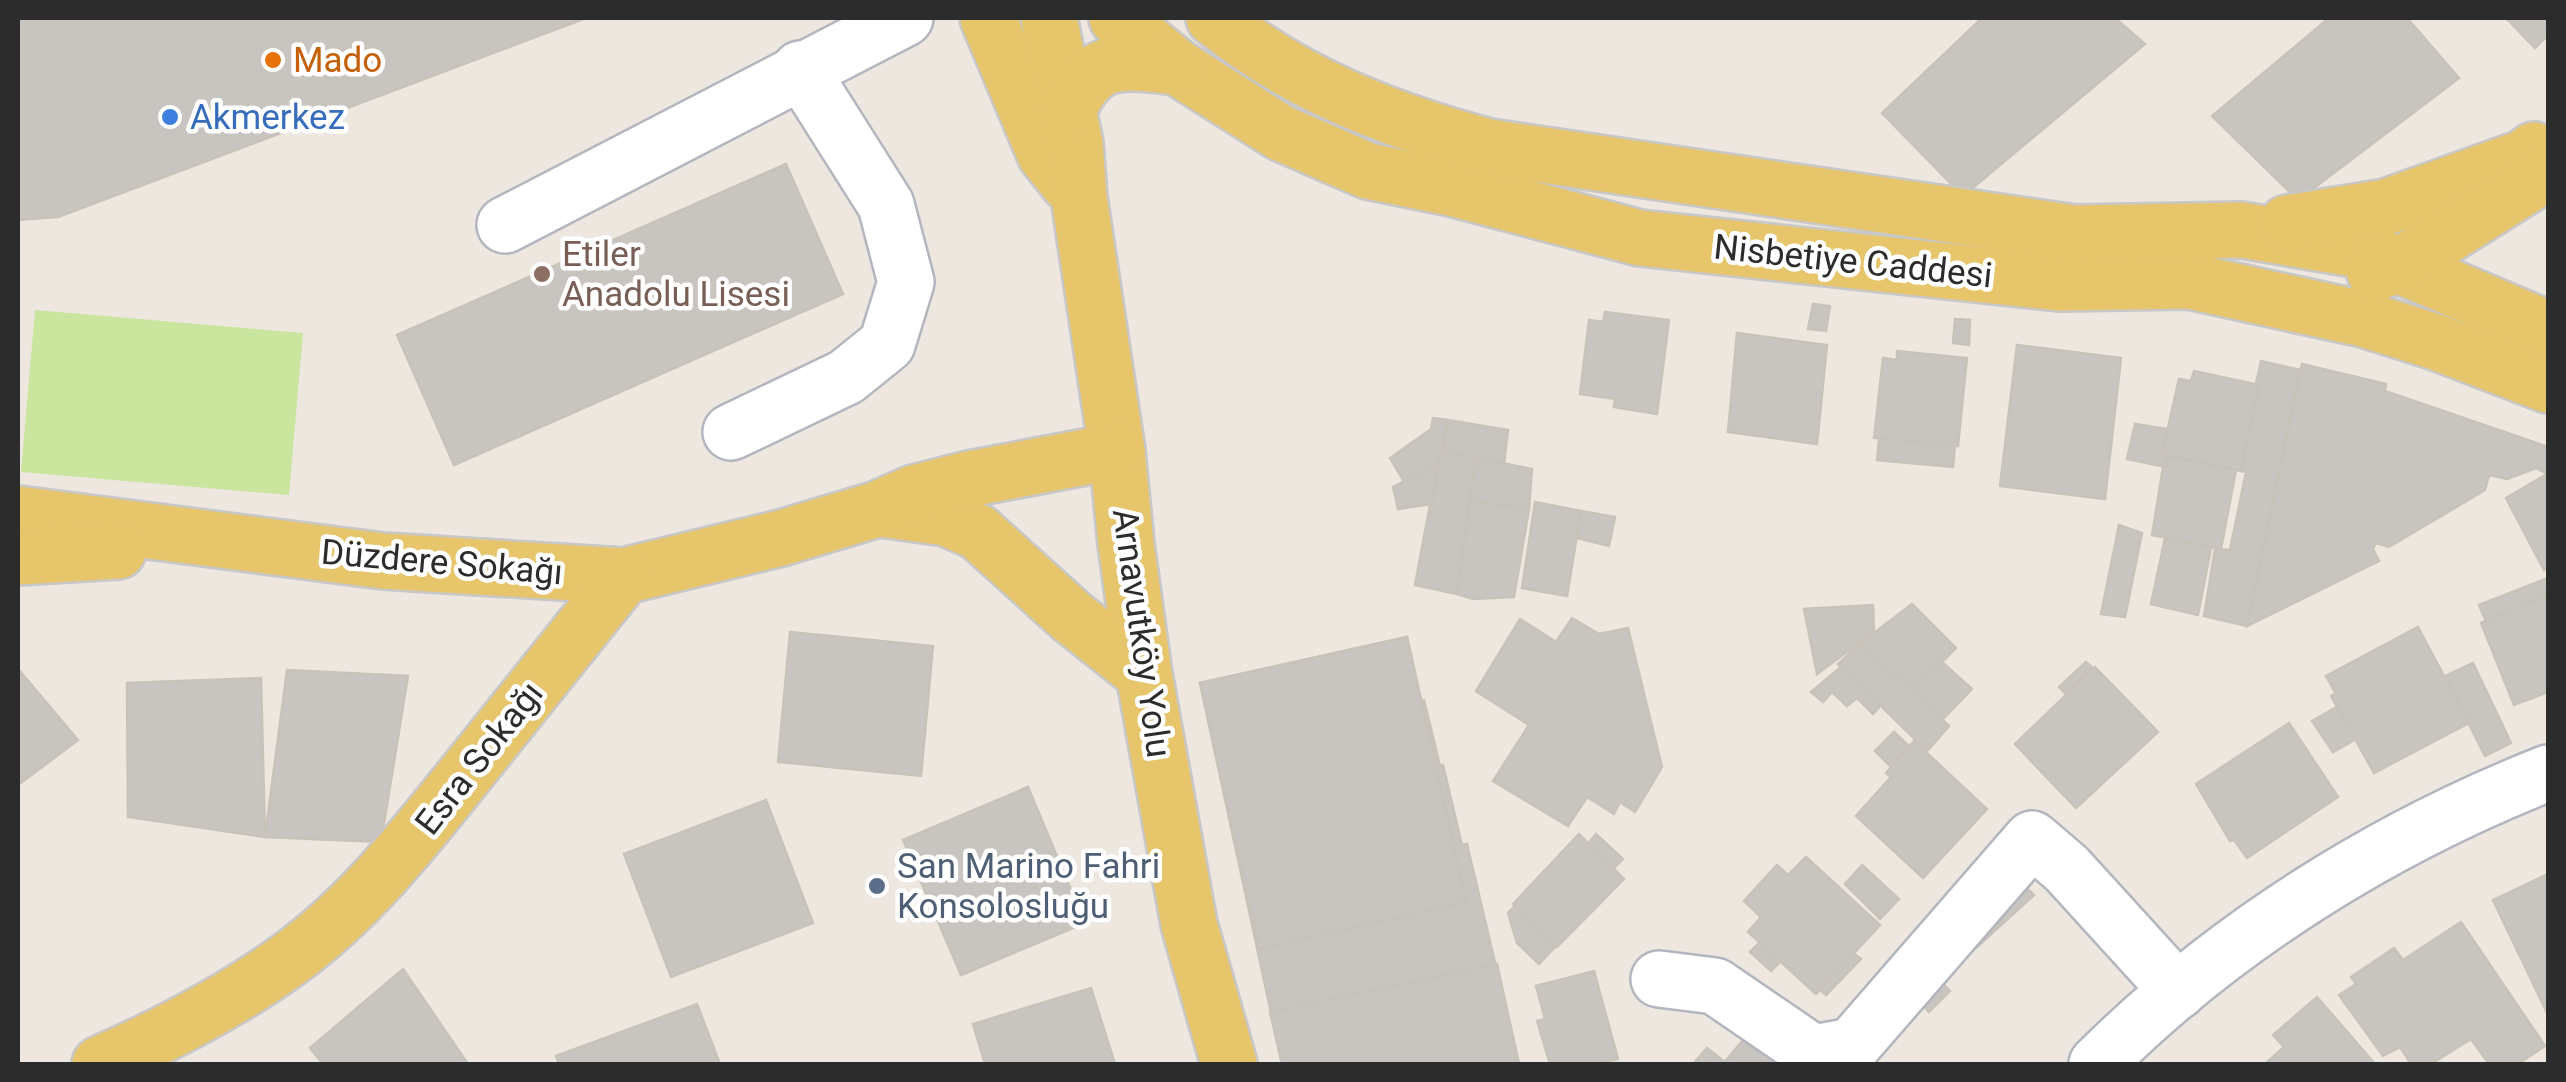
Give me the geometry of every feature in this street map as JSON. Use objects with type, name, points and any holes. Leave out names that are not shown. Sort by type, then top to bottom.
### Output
[{"type":"main road","points":[[988,18],[1046,154],[1079,197]]},
{"type":"main road","name":"Arnavutköy Yolu","points":[[1049,18],[1075,144],[1144,674],[1189,924],[1229,1064]]},
{"type":"main road","name":"Nisbetiye Caddesi","points":[[1116,18],[1178,67],[1282,132],[1368,171],[1451,188],[1640,238],[2060,282],[2189,281],[2363,319],[2548,385]]},
{"type":"main road","name":"Nisbetiye Caddesi","points":[[1214,18],[1276,63],[1336,95],[1413,126],[1489,147],[2074,233],[2242,230],[2365,251],[2548,329]]},
{"type":"main road","points":[[1068,112],[1079,86],[1094,70],[1113,64],[1178,67]]},
{"type":"main road","points":[[2242,230],[2386,207],[2523,158],[2548,140]]},
{"type":"main road","points":[[2189,281],[2250,269],[2350,281],[2402,264],[2548,172]]},
{"type":"main road","points":[[2480,300],[2476,281],[2482,212]]},
{"type":"main road","points":[[624,576],[782,538],[878,509],[914,493],[969,479],[1117,451]]},
{"type":"main road","points":[[878,509],[946,518],[978,532],[1072,617],[1144,674]]},
{"type":"main road","points":[[18,514],[261,544]]},
{"type":"main road","points":[[18,557],[261,544]]},
{"type":"main road","name":"Düzdere Sokağı","points":[[261,544],[384,561],[624,576]]},
{"type":"main road","name":"Esra Sokağı","points":[[100,1064],[160,1038],[243,989],[293,957],[352,906],[422,832],[624,576]]},
{"type":"street","points":[[505,225],[904,18]]},
{"type":"street","points":[[730,432],[846,377],[887,344],[906,282],[886,205],[800,69]]},
{"type":"street","points":[[2116,1058],[2178,991],[2236,944],[2372,856],[2484,799],[2548,773]]},
{"type":"street","points":[[1659,979],[1715,986],[1813,1053],[1852,1046],[2032,838],[2068,869],[2178,991]]},
{"type":"green space","points":[[35,310],[303,333],[289,495],[21,472]]},
{"type":"building","name":"Akmerkez","points":[[18,18],[586,18],[58,217],[18,220]]},
{"type":"building","points":[[1982,18],[2115,18],[2145,44],[1963,196],[1882,113]]},
{"type":"building","points":[[2329,18],[2407,18],[2459,78],[2298,200],[2212,116]]},
{"type":"building","points":[[2506,18],[2548,18],[2548,35],[2535,48]]},
{"type":"building","points":[[786,164],[843,294],[454,465],[397,335]]},
{"type":"building","points":[[1813,304],[1830,306],[1826,331],[1808,329]]},
{"type":"building","points":[[1605,312],[1669,320],[1657,414],[1614,407],[1615,399],[1580,394],[1589,320],[1603,322]]},
{"type":"building","points":[[1955,319],[1970,320],[1969,345],[1953,343]]},
{"type":"building","points":[[1737,333],[1827,345],[1817,444],[1728,432]]},
{"type":"building","points":[[2017,345],[2121,358],[2105,499],[2000,486]]},
{"type":"building","points":[[1897,351],[1967,358],[1958,446],[1874,438],[1883,358],[1897,360]]},
{"type":"building","points":[[2261,361],[2300,370],[2247,626],[2204,616],[2215,549],[2230,550],[2246,472],[2241,471]]},
{"type":"building","points":[[2302,364],[2386,384],[2385,391],[2548,447],[2548,474],[2536,468],[2507,479],[2489,475],[2485,490],[2389,547],[2376,543],[2373,549],[2379,561],[2247,626]]},
{"type":"building","points":[[2194,371],[2259,385],[2241,471],[2162,454],[2179,379],[2191,381]]},
{"type":"building","points":[[1433,418],[1448,420],[1438,464],[1405,483],[1390,458],[1431,429]]},
{"type":"building","points":[[1448,420],[1508,430],[1504,464],[1443,451]]},
{"type":"building","points":[[2135,424],[2168,429],[2162,454],[2168,456],[2166,467],[2127,459]]},
{"type":"building","points":[[1879,439],[1955,445],[1953,467],[1877,460]]},
{"type":"building","points":[[1440,451],[1476,458],[1457,594],[1415,585]]},
{"type":"building","points":[[2168,456],[2236,470],[2221,549],[2152,535]]},
{"type":"building","points":[[1476,458],[1532,469],[1529,509],[1470,501]]},
{"type":"building","points":[[1438,464],[1432,504],[1398,509],[1393,487]]},
{"type":"building","points":[[2547,474],[2548,568],[2544,570],[2506,498]]},
{"type":"building","points":[[1470,501],[1529,509],[1514,597],[1473,599],[1457,594]]},
{"type":"building","points":[[1535,502],[1581,511],[1567,596],[1522,588]]},
{"type":"building","points":[[1581,511],[1615,517],[1609,546],[1577,538]]},
{"type":"building","points":[[2119,525],[2142,533],[2125,617],[2101,614]]},
{"type":"building","points":[[2165,538],[2211,548],[2198,615],[2151,604]]},
{"type":"building","points":[[2548,578],[2548,595],[2486,621],[2479,605]]},
{"type":"building","points":[[2548,595],[2548,692],[2514,705],[2481,623]]},
{"type":"building","points":[[1912,604],[1956,648],[1912,692],[1861,643]]},
{"type":"building","points":[[1873,605],[1874,632],[1817,674],[1804,609]]},
{"type":"building","points":[[1572,618],[1599,634],[1628,628],[1662,767],[1635,812],[1620,802],[1614,814],[1587,797],[1568,826],[1493,781],[1529,725],[1476,691],[1520,619],[1556,642]]},
{"type":"building","points":[[2418,627],[2469,723],[2374,773],[2331,696],[2336,694],[2326,676]]},
{"type":"building","points":[[790,632],[933,646],[921,776],[778,762]]},
{"type":"building","points":[[1407,637],[1462,845],[1467,844],[1519,1064],[1282,1064],[1200,683]]},
{"type":"building","points":[[1407,637],[1466,902],[1259,949],[1200,683]]},
{"type":"building","points":[[1861,643],[1949,726],[1927,751],[1838,664]]},
{"type":"building","points":[[1942,662],[1972,689],[1942,720],[1912,692]]},
{"type":"building","points":[[2086,662],[2093,668],[2066,694],[2059,687]]},
{"type":"building","points":[[2473,663],[2511,743],[2485,756],[2445,676]]},
{"type":"building","points":[[1841,667],[1881,705],[1873,714],[1857,698],[1847,706],[1832,692],[1823,702],[1811,692]]},
{"type":"building","points":[[2095,667],[2158,732],[2076,808],[2015,744]]},
{"type":"building","points":[[18,669],[78,740],[18,785]]},
{"type":"building","points":[[287,670],[408,676],[381,842],[265,837]]},
{"type":"building","points":[[261,678],[265,837],[128,817],[127,683]]},
{"type":"building","points":[[2337,707],[2356,739],[2333,752],[2312,721]]},
{"type":"building","points":[[2289,723],[2338,797],[2247,858],[2234,840],[2230,841],[2196,784]]},
{"type":"building","points":[[1894,732],[1909,746],[1891,767],[1875,751]]},
{"type":"building","points":[[1914,741],[1987,809],[1923,878],[1856,816],[1891,777],[1886,773]]},
{"type":"building","points":[[1028,787],[1085,923],[961,975],[903,840]]},
{"type":"building","points":[[766,800],[813,923],[671,977],[624,854]]},
{"type":"building","points":[[1579,834],[1624,879],[1557,947],[1513,904]]},
{"type":"building","points":[[1596,834],[1623,859],[1613,869],[1588,844]]},
{"type":"building","points":[[1806,857],[1880,925],[1816,994],[1748,932],[1761,917],[1744,901],[1777,865],[1788,875]]},
{"type":"building","points":[[1862,865],[1899,899],[1880,919],[1845,884]]},
{"type":"building","points":[[2548,874],[2548,1015],[2493,900]]},
{"type":"building","points":[[2017,879],[2034,895],[1977,947],[1958,927]]},
{"type":"building","points":[[1515,906],[1556,946],[1539,964],[1517,943],[1508,913]]},
{"type":"building","points":[[2461,922],[2545,1046],[2518,1064],[2489,1064],[2471,1039],[2431,1064],[2411,1064],[2400,1047],[2383,1056],[2339,995],[2356,984],[2351,977],[2394,948],[2403,960]]},
{"type":"building","points":[[1760,942],[1781,961],[1771,971],[1750,952]]},
{"type":"building","points":[[1853,953],[1861,959],[1826,995],[1819,989]]},
{"type":"building","points":[[1497,964],[1519,1064],[1282,1064],[1270,1012]]},
{"type":"building","points":[[403,969],[468,1064],[323,1064],[310,1048]]},
{"type":"building","points":[[1594,971],[1618,1059],[1594,1064],[1550,1064],[1537,1021],[1545,1019],[1536,986]]},
{"type":"building","points":[[1940,981],[1950,991],[1929,1012],[1920,1002]]},
{"type":"building","points":[[1091,988],[1115,1064],[985,1064],[973,1024]]},
{"type":"building","points":[[2317,997],[2375,1064],[2265,1064],[2284,1047],[2273,1035]]},
{"type":"building","points":[[697,1004],[720,1064],[559,1064],[556,1056]]},
{"type":"building","points":[[1749,1033],[1785,1064],[1723,1064]]},
{"type":"building","points":[[1707,1048],[1725,1062],[1693,1064]]},
{"type":"place","name":"Mado","points":[[273,60]]},
{"type":"place","name":"Akmerkez","points":[[170,117]]},
{"type":"place","name":"Etiler Anadolu Lisesi","points":[[542,274]]},
{"type":"place","name":"San Marino Fahri Konsolosluğu","points":[[877,886]]}]
